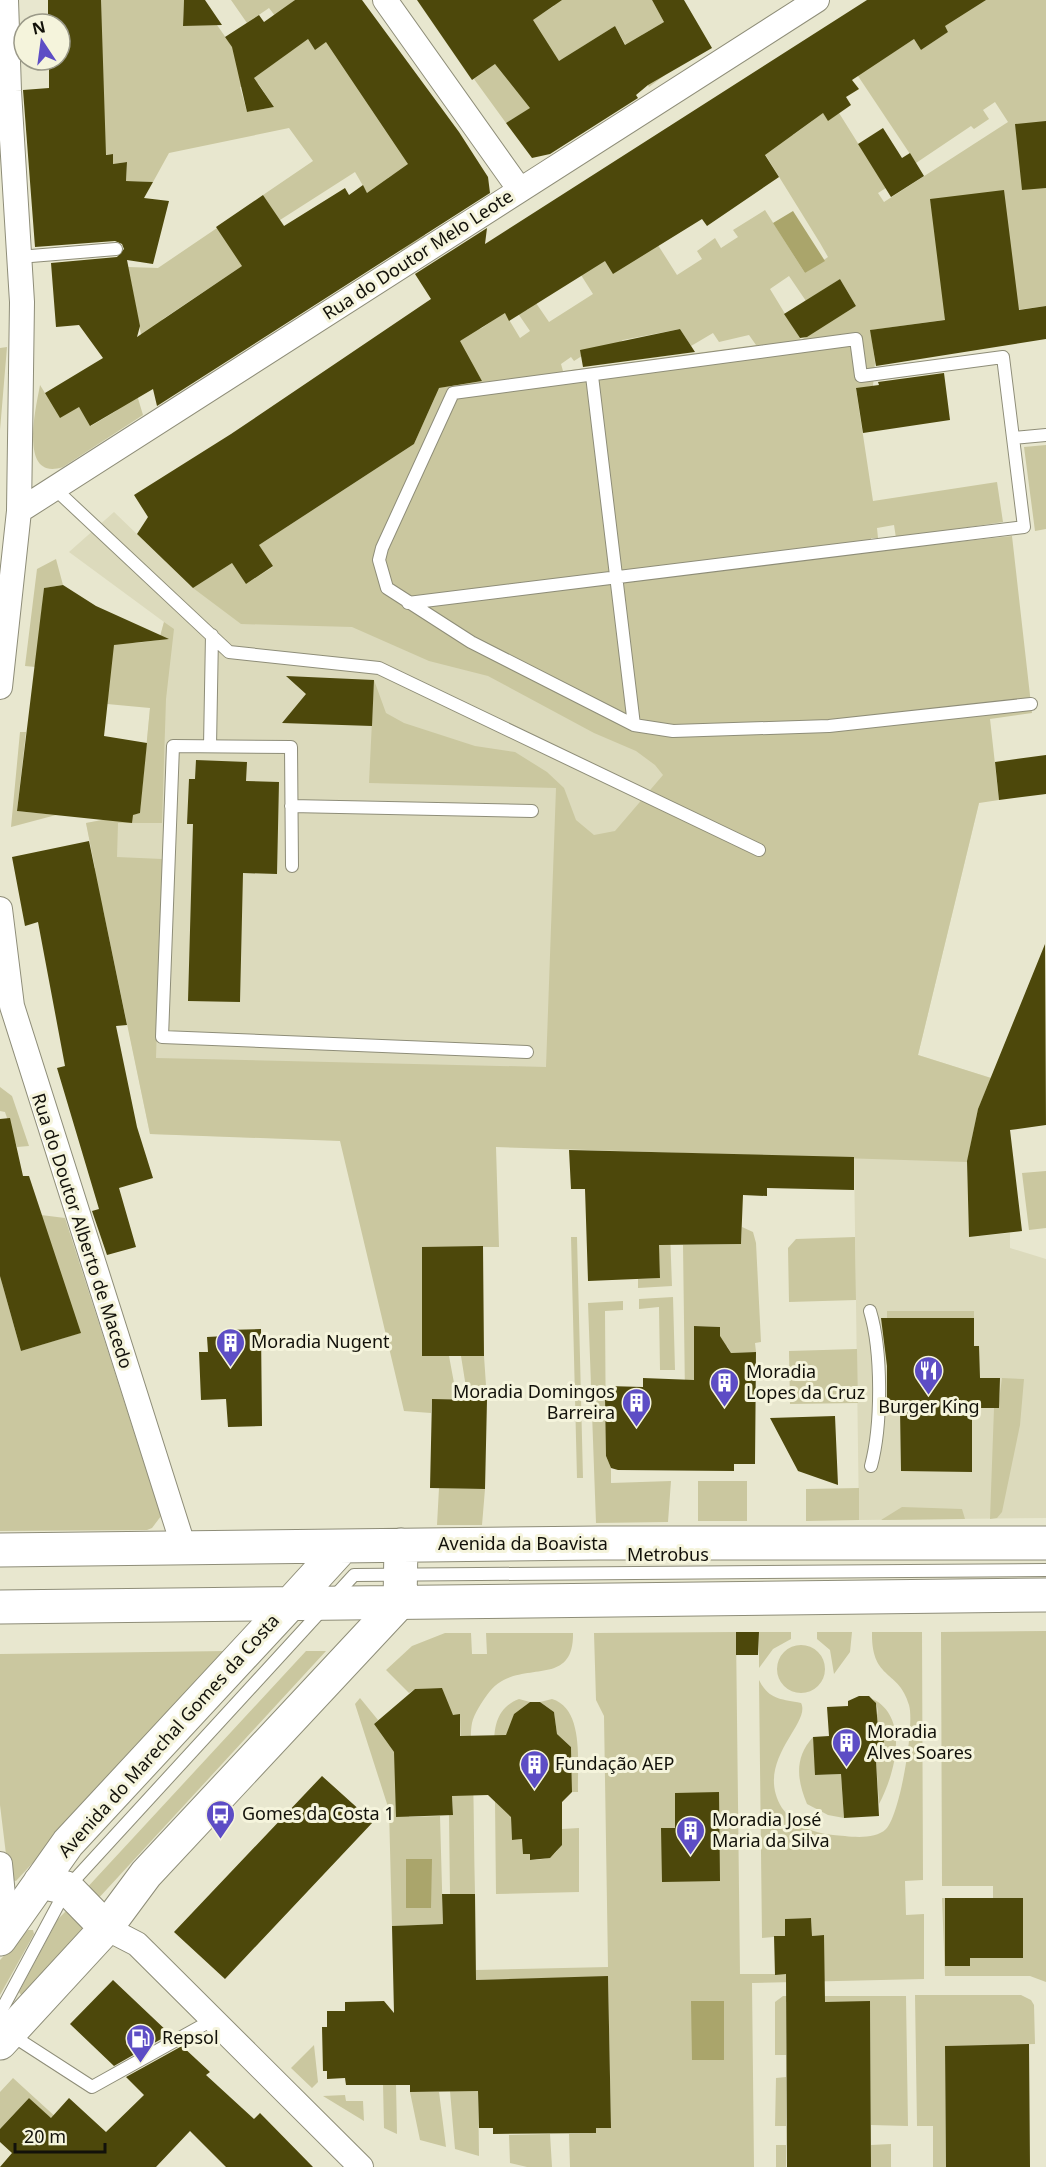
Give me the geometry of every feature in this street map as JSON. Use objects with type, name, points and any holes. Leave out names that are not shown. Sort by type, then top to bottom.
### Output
[{"type":"main road","name":"Avenida da Boavista","points":[[0,1607],[329,1602],[401,1574],[1046,1543]]},
{"type":"main road","name":"Avenida da Boavista","points":[[0,1550],[343,1546],[401,1574],[1046,1595]]},
{"type":"main road","name":"Avenida do Marechal Gomes da Costa","points":[[3,1933],[46,1889],[68,1843],[343,1546]]},
{"type":"main road","points":[[3,2030],[106,1928],[146,1874],[401,1574]]},
{"type":"main road","points":[[46,1889],[106,1928]]},
{"type":"street","points":[[0,687],[19,511],[22,302],[6,0]]},
{"type":"street","points":[[386,0],[520,190]]},
{"type":"street","name":"Rua do Doutor Melo Leote","points":[[19,511],[817,0]]},
{"type":"street","name":"Rua do Doutor Alberto de Macedo","points":[[0,909],[6,1013],[68,1190],[184,1548]]},
{"type":"street","name":"Avenida do Marechal Gomes da Costa","points":[[0,1864],[3,1933]]},
{"type":"street","points":[[106,1928],[137,1944],[214,2019],[271,2080],[361,2167]]},
{"type":"lane","points":[[19,257],[116,249]]},
{"type":"lane","points":[[408,603],[1024,527],[1004,357],[861,376],[855,339],[453,393],[382,548],[379,560],[387,588],[408,603],[471,642],[634,725],[673,731],[829,726],[1031,704]]},
{"type":"lane","points":[[592,376],[634,725]]},
{"type":"lane","points":[[1013,438],[1046,435]]},
{"type":"lane","points":[[54,488],[230,652],[379,668],[759,850]]},
{"type":"lane","points":[[210,746],[212,635]]},
{"type":"lane","points":[[292,866],[291,747],[173,746],[162,1037],[527,1052]]},
{"type":"lane","points":[[291,807],[532,810]]},
{"type":"lane","points":[[870,1311],[876,1333],[878,1440],[871,1466]]},
{"type":"lane","name":"Metrobus","points":[[401,1574],[1046,1570]]},
{"type":"lane","points":[[214,2019],[92,2087],[3,2030],[46,1889],[329,1602]]},
{"type":"shaded area","points":[[101,0],[184,0],[183,25],[217,25],[254,78],[284,56],[302,31],[315,49],[341,31],[460,134],[388,178],[426,236],[401,251],[355,172],[280,220],[290,234],[163,319],[145,355],[128,267],[158,268],[217,228],[276,215],[263,195],[313,161],[289,128],[169,153],[153,182],[126,181],[127,162],[113,164],[113,154],[74,157]],"holes":[[[258,83],[274,107],[247,112],[240,87]]]},
{"type":"shaded area","points":[[231,0],[295,0],[286,7],[285,29],[269,8],[247,23]]},
{"type":"shaded area","points":[[552,0],[652,0],[664,22],[642,35],[665,75],[649,87],[615,26],[577,50],[587,69],[557,81],[526,24],[554,6]]},
{"type":"shaded area","points":[[927,0],[1046,0],[1046,306],[871,330],[875,363],[873,386],[856,389],[873,501],[997,482],[1003,522],[896,538],[894,525],[877,528],[878,538],[871,538],[873,551],[1012,536],[1032,713],[990,719],[999,800],[979,803],[918,1055],[991,1078],[978,1109],[967,1162],[496,1147],[499,1247],[422,1247],[422,1356],[449,1356],[457,1399],[432,1399],[431,1413],[404,1411],[340,1141],[150,1134],[103,909],[68,874],[95,868],[86,823],[140,813],[150,708],[107,704],[110,674],[25,666],[37,569],[56,559],[63,585],[44,588],[39,636],[136,643],[159,640],[164,622],[174,629],[166,699],[162,823],[118,823],[117,857],[162,859],[156,1058],[546,1067],[556,788],[369,783],[374,680],[386,713],[404,723],[475,746],[515,752],[547,772],[564,788],[576,820],[594,835],[615,831],[663,775],[655,765],[636,751],[594,733],[488,676],[429,661],[352,627],[241,624],[193,588],[232,563],[246,584],[273,567],[259,545],[414,444],[435,397],[432,389],[482,381],[455,336],[482,328],[520,301],[527,310],[536,303],[549,322],[593,294],[581,275],[649,231],[677,275],[702,259],[697,251],[715,238],[721,248],[738,237],[733,230],[765,210],[805,273],[828,257],[726,91],[793,135],[812,121],[819,107],[828,120],[839,113],[886,188],[878,193],[884,202],[1008,122],[995,102],[983,110],[989,119],[974,129],[971,126],[916,163],[842,52],[864,71],[914,39],[921,50],[948,32]],"holes":[[[789,276],[806,301],[840,279],[856,306],[801,340],[770,289]],[[517,312],[530,331],[520,338],[508,318]],[[680,329],[691,346],[713,333],[719,342],[749,335],[756,345],[563,371],[561,364],[571,357],[574,361],[596,347],[601,354],[623,340]]]},
{"type":"shaded area","points":[[495,64],[538,104],[506,123],[474,79]]},
{"type":"shaded area","points":[[793,211],[825,261],[805,273],[773,223]]},
{"type":"shaded area","points":[[7,347],[0,430],[0,348]]},
{"type":"shaded area","points":[[40,385],[45,393],[79,407],[91,426],[116,411],[134,385],[143,415],[63,467],[49,469],[40,464],[35,454],[33,440]]},
{"type":"shaded area","points":[[414,444],[979,803],[918,1055],[991,1078],[978,1109],[967,1162],[969,1237],[1010,1233],[1010,1248],[1046,1259],[1046,1518],[859,1520],[854,1157],[150,1134],[86,823],[140,813],[155,656],[164,622],[69,552],[114,512],[193,588]]},
{"type":"shaded area","points":[[1046,445],[1046,529],[1035,531],[1024,447]]},
{"type":"shaded area","points":[[20,732],[26,732],[17,811],[56,815],[11,827]]},
{"type":"shaded area","points":[[0,1087],[12,1096],[29,1146],[17,1147],[5,1112],[0,1111]]},
{"type":"shaded area","points":[[1046,1171],[1046,1228],[1029,1230],[1022,1173]]},
{"type":"shaded area","points":[[657,1206],[669,1206],[672,1286],[638,1288],[638,1279],[660,1278]]},
{"type":"shaded area","points":[[41,1215],[65,1218],[161,1516],[152,1528],[147,1530],[0,1531],[0,1261],[2,1283],[21,1351],[80,1333]]},
{"type":"shaded area","points":[[742,1227],[753,1232],[756,1243],[761,1342],[755,1343],[756,1352],[731,1353],[727,1346],[720,1345],[720,1327],[695,1326],[694,1470],[686,1470],[683,1245],[741,1244]]},
{"type":"shaded area","points":[[571,1237],[577,1237],[583,1478],[577,1478]]},
{"type":"shaded area","points":[[855,1237],[856,1300],[789,1302],[788,1248],[796,1239]]},
{"type":"shaded area","points":[[673,1297],[675,1370],[660,1370],[659,1307],[639,1309],[639,1299]]},
{"type":"shaded area","points":[[623,1301],[623,1310],[605,1311],[606,1456],[611,1468],[611,1483],[671,1481],[668,1522],[596,1523],[588,1303]]},
{"type":"shaded area","points":[[887,1311],[974,1311],[974,1318],[887,1318]]},
{"type":"shaded area","points":[[857,1349],[858,1403],[790,1404],[789,1351]]},
{"type":"shaded area","points":[[461,1356],[484,1356],[487,1400],[468,1400]]},
{"type":"shaded area","points":[[1002,1378],[1024,1379],[1020,1425],[1002,1512],[997,1518],[990,1519],[994,1408],[999,1401]]},
{"type":"shaded area","points":[[698,1481],[747,1481],[747,1521],[698,1521]]},
{"type":"shaded area","points":[[439,1488],[485,1489],[482,1525],[437,1525]]},
{"type":"shaded area","points":[[859,1488],[859,1520],[806,1521],[806,1489]]},
{"type":"shaded area","points":[[902,1507],[962,1509],[965,1519],[881,1520]]},
{"type":"shaded area","points":[[1046,1631],[1046,1982],[1030,1976],[945,1976],[942,1898],[954,1898],[946,1966],[970,1966],[970,1958],[1023,1958],[1023,1898],[993,1898],[993,1886],[942,1886],[941,1632]]},
{"type":"shaded area","points":[[736,1632],[740,1974],[824,1974],[823,1935],[812,1936],[811,1918],[785,1919],[785,1936],[762,1938],[759,1680],[771,1695],[801,1703],[802,1711],[799,1721],[778,1759],[774,1775],[775,1791],[782,1808],[804,1827],[818,1832],[853,1837],[875,1835],[886,1829],[896,1807],[905,1769],[910,1715],[909,1705],[899,1685],[876,1659],[872,1632],[922,1632],[923,1880],[905,1881],[906,1915],[924,1914],[924,1979],[752,1983],[754,2167],[570,2167],[569,2134],[596,2133],[596,2128],[611,2127],[608,1977],[476,1980],[476,1970],[608,1967],[604,1716],[596,1700],[594,1633]]},
{"type":"shaded area","points":[[759,1632],[791,1632],[791,1639],[773,1649],[759,1668]]},
{"type":"shaded area","points":[[817,1632],[852,1632],[850,1652],[834,1674],[830,1650],[817,1639]]},
{"type":"shaded area","points":[[445,1633],[471,1633],[472,1654],[487,1654],[486,1633],[573,1633],[571,1651],[564,1662],[554,1668],[512,1676],[499,1683],[487,1695],[473,1720],[471,1735],[475,1894],[450,1894],[449,1815],[453,1815],[452,1796],[461,1760],[460,1715],[450,1715],[442,1688],[415,1689],[409,1693],[386,1670],[412,1646]]},
{"type":"shaded area","points":[[801,1645],[818,1652],[825,1669],[818,1686],[801,1693],[784,1686],[777,1669],[784,1652]]},
{"type":"shaded area","points":[[228,1651],[16,1881],[9,1879],[0,1805],[0,1654]]},
{"type":"shaded area","points":[[306,1651],[326,1651],[96,1901],[84,1891]]},
{"type":"shaded area","points":[[360,1698],[378,1720],[374,1724],[394,1752],[408,1782],[409,1817],[440,1816],[443,1924],[392,1926],[389,1810],[355,1704]]},
{"type":"shaded area","points":[[519,1699],[530,1702],[514,1714],[509,1735],[504,1735],[495,1773],[494,1741],[497,1721],[509,1705]]},
{"type":"shaded area","points":[[552,1699],[563,1705],[570,1714],[574,1726],[578,1753],[578,1792],[572,1792],[571,1747],[557,1734],[554,1712],[540,1702]]},
{"type":"shaded area","points":[[873,1699],[885,1708],[892,1719],[896,1747],[890,1778],[879,1804],[876,1760],[885,1759],[883,1729],[866,1730],[875,1720],[878,1712]]},
{"type":"shaded area","points":[[813,1737],[816,1775],[841,1774],[844,1818],[828,1815],[807,1804],[799,1778],[799,1769],[803,1753]]},
{"type":"shaded area","points":[[495,1801],[511,1809],[512,1840],[523,1839],[530,1854],[530,1860],[544,1859],[555,1854],[561,1844],[562,1829],[579,1828],[579,1892],[496,1894]]},
{"type":"shaded area","points":[[406,1859],[432,1859],[431,1908],[406,1908]]},
{"type":"shaded area","points":[[71,1906],[91,1925],[22,1996],[19,1992],[58,1919]]},
{"type":"shaded area","points":[[28,1930],[33,1930],[34,1934],[0,1995],[0,1960]]},
{"type":"shaded area","points":[[915,1995],[1021,1995],[1031,2000],[1034,2005],[1035,2044],[945,2046],[946,2167],[933,2167],[933,2126],[917,2126]]},
{"type":"shaded area","points":[[783,1996],[906,1996],[908,2126],[871,2125],[870,2002],[786,2002],[786,2055],[775,2055],[775,2002]]},
{"type":"shaded area","points":[[691,2001],[724,2001],[724,2060],[692,2060]]},
{"type":"shaded area","points":[[314,2045],[318,2082],[312,2088],[291,2068]]},
{"type":"shaded area","points":[[786,2077],[786,2126],[775,2126],[776,2078]]},
{"type":"shaded area","points":[[13,2078],[82,2141],[79,2144],[29,2098],[0,2129],[0,2092]]},
{"type":"shaded area","points":[[478,2082],[479,2156],[455,2149],[450,2091]]},
{"type":"shaded area","points":[[396,2083],[397,2134],[384,2128],[383,2084]]},
{"type":"shaded area","points":[[410,2092],[439,2092],[446,2147],[420,2140]]},
{"type":"shaded area","points":[[345,2095],[346,2101],[363,2101],[364,2121],[323,2096]]},
{"type":"shaded area","points":[[550,2134],[552,2167],[527,2167],[510,2163],[509,2135]]},
{"type":"shaded area","points":[[891,2144],[891,2167],[871,2167],[871,2145]]},
{"type":"shaded area","points":[[776,2145],[786,2145],[786,2167],[776,2167]]},
{"type":"building","points":[[48,0],[101,0],[106,155],[113,154],[113,164],[127,162],[126,181],[153,182],[144,198],[169,201],[153,264],[127,260],[140,326],[137,337],[242,266],[216,227],[263,195],[284,226],[345,188],[349,195],[363,185],[367,193],[408,164],[326,42],[315,50],[308,39],[254,78],[274,107],[247,112],[232,47],[225,37],[259,15],[264,22],[295,0],[362,0],[459,132],[488,177],[490,193],[157,406],[153,389],[90,426],[79,407],[60,418],[45,393],[103,358],[79,325],[56,327],[51,263],[117,257],[124,249],[122,244],[115,241],[35,247],[23,90],[49,88],[49,72],[72,72],[72,12],[48,12]]},
{"type":"building","points":[[184,0],[205,0],[222,25],[183,26]]},
{"type":"building","points":[[417,0],[562,0],[533,20],[559,61],[615,26],[625,45],[664,22],[652,0],[684,0],[712,48],[648,85],[636,95],[638,98],[550,154],[532,158],[506,123],[530,108],[495,64],[472,80]]},
{"type":"building","points":[[867,0],[986,0],[945,26],[948,32],[921,50],[914,39],[852,80],[859,89],[846,97],[851,105],[828,121],[823,113],[765,155],[779,177],[707,226],[702,219],[613,274],[605,261],[509,321],[505,313],[460,341],[482,381],[439,388],[414,444],[259,545],[273,566],[246,584],[232,563],[193,588],[137,534],[148,517],[134,495],[231,434],[431,299],[415,274],[487,228],[485,244]]},
{"type":"building","points":[[1046,121],[1046,188],[1022,190],[1015,124]]},
{"type":"building","points":[[883,128],[902,158],[910,153],[924,176],[891,197],[858,144]]},
{"type":"building","points":[[1004,190],[1019,310],[1046,306],[1046,339],[876,366],[870,330],[945,320],[930,199]]},
{"type":"building","points":[[840,279],[856,306],[807,337],[800,338],[784,314]]},
{"type":"building","points":[[680,329],[695,352],[583,367],[580,350]]},
{"type":"building","points":[[944,373],[950,420],[863,433],[856,388],[879,385],[878,382]]},
{"type":"building","points":[[63,585],[96,606],[169,639],[114,645],[104,736],[147,743],[140,813],[133,815],[132,823],[17,811],[44,588]]},
{"type":"building","points":[[286,676],[374,680],[372,726],[282,723],[306,694]]},
{"type":"building","points":[[1046,755],[1046,794],[999,800],[995,762]]},
{"type":"building","points":[[196,760],[247,762],[246,781],[279,782],[277,874],[243,873],[240,1002],[188,1001],[193,824],[187,824],[189,779],[195,779]]},
{"type":"building","points":[[89,841],[127,1025],[116,1026],[137,1127],[153,1178],[119,1188],[136,1247],[107,1255],[92,1211],[99,1209],[57,1068],[65,1066],[38,922],[25,926],[12,857]]},
{"type":"building","points":[[1045,944],[1046,1125],[1010,1130],[1022,1231],[969,1237],[967,1161],[978,1109]]},
{"type":"building","points":[[10,1118],[23,1176],[29,1176],[81,1333],[21,1351],[0,1276],[0,1119]]},
{"type":"building","points":[[569,1150],[854,1157],[854,1190],[767,1188],[767,1196],[743,1195],[741,1244],[659,1245],[660,1278],[588,1281],[585,1189],[571,1189]]},
{"type":"building","points":[[483,1246],[484,1356],[422,1356],[422,1247]]},
{"type":"building","points":[[881,1318],[974,1318],[974,1346],[979,1346],[980,1378],[1000,1378],[999,1408],[972,1408],[972,1472],[901,1471],[900,1409],[887,1409],[887,1366]]},
{"type":"building","points":[[694,1326],[720,1327],[720,1336],[731,1353],[756,1352],[755,1464],[734,1464],[734,1471],[618,1470],[611,1468],[606,1456],[605,1397],[608,1386],[643,1387],[643,1378],[694,1380]]},
{"type":"building","name":"Moradia Nugent","points":[[261,1329],[262,1426],[228,1427],[226,1399],[201,1400],[199,1352],[208,1352],[207,1337],[226,1336],[226,1330]]},
{"type":"building","points":[[432,1399],[487,1400],[485,1489],[430,1488]]},
{"type":"building","points":[[835,1416],[838,1485],[798,1471],[770,1418]]},
{"type":"building","points":[[736,1632],[759,1632],[758,1655],[736,1655]]},
{"type":"building","points":[[442,1688],[453,1715],[460,1714],[460,1736],[506,1735],[514,1714],[530,1702],[540,1702],[554,1712],[557,1734],[571,1747],[572,1792],[562,1802],[562,1845],[550,1858],[530,1860],[530,1854],[523,1854],[522,1839],[512,1840],[511,1817],[488,1795],[452,1796],[453,1815],[396,1817],[394,1752],[374,1724],[415,1689]]},
{"type":"building","name":"Moradia Alves Soares","points":[[859,1696],[869,1696],[876,1703],[878,1729],[883,1729],[885,1759],[876,1760],[879,1816],[844,1818],[841,1774],[815,1775],[813,1737],[829,1736],[827,1707],[848,1706],[848,1701]]},
{"type":"building","points":[[322,1776],[373,1822],[225,1979],[174,1932]]},
{"type":"building","name":"Moradia José Maria da Silva","points":[[719,1792],[720,1881],[662,1882],[661,1828],[675,1828],[675,1793]]},
{"type":"building","points":[[442,1894],[475,1894],[476,1980],[608,1976],[611,2128],[596,2128],[596,2133],[493,2134],[493,2128],[479,2128],[478,2091],[410,2092],[410,2085],[346,2085],[345,2078],[327,2079],[327,2071],[323,2071],[322,2027],[327,2027],[327,2011],[345,2011],[345,2002],[384,2001],[394,2013],[392,1926],[443,1924]]},
{"type":"building","points":[[945,1898],[1023,1898],[1023,1958],[970,1958],[970,1966],[945,1966]]},
{"type":"building","points":[[811,1918],[812,1936],[824,1935],[825,2002],[870,2001],[871,2167],[787,2167],[786,1974],[775,1975],[774,1936],[785,1936],[785,1919]]},
{"type":"building","points":[[113,1980],[170,2034],[114,2066],[70,2024]]},
{"type":"building","points":[[1029,2044],[1030,2167],[946,2167],[945,2046]]},
{"type":"building","points":[[182,2046],[210,2072],[206,2075],[254,2119],[260,2113],[313,2167],[226,2167],[190,2131],[156,2167],[0,2167],[12,2153],[0,2142],[0,2129],[29,2098],[51,2118],[69,2098],[106,2132],[144,2095],[126,2077]]},
{"type":"place","name":"Moradia Nugent","points":[[230,1368]]},
{"type":"place","name":"Burger King","points":[[929,1396]]},
{"type":"place","name":"Moradia Lopes da Cruz","points":[[725,1408]]},
{"type":"place","name":"Moradia Domingos Barreira","points":[[636,1428]]},
{"type":"place","name":"Moradia Alves Soares","points":[[846,1768]]},
{"type":"place","name":"Fundação AEP","points":[[534,1790]]},
{"type":"place","name":"Gomes da Costa 1","points":[[221,1840]]},
{"type":"place","name":"Moradia José Maria da Silva","points":[[691,1856]]},
{"type":"place","name":"Repsol","points":[[141,2064]]}]
